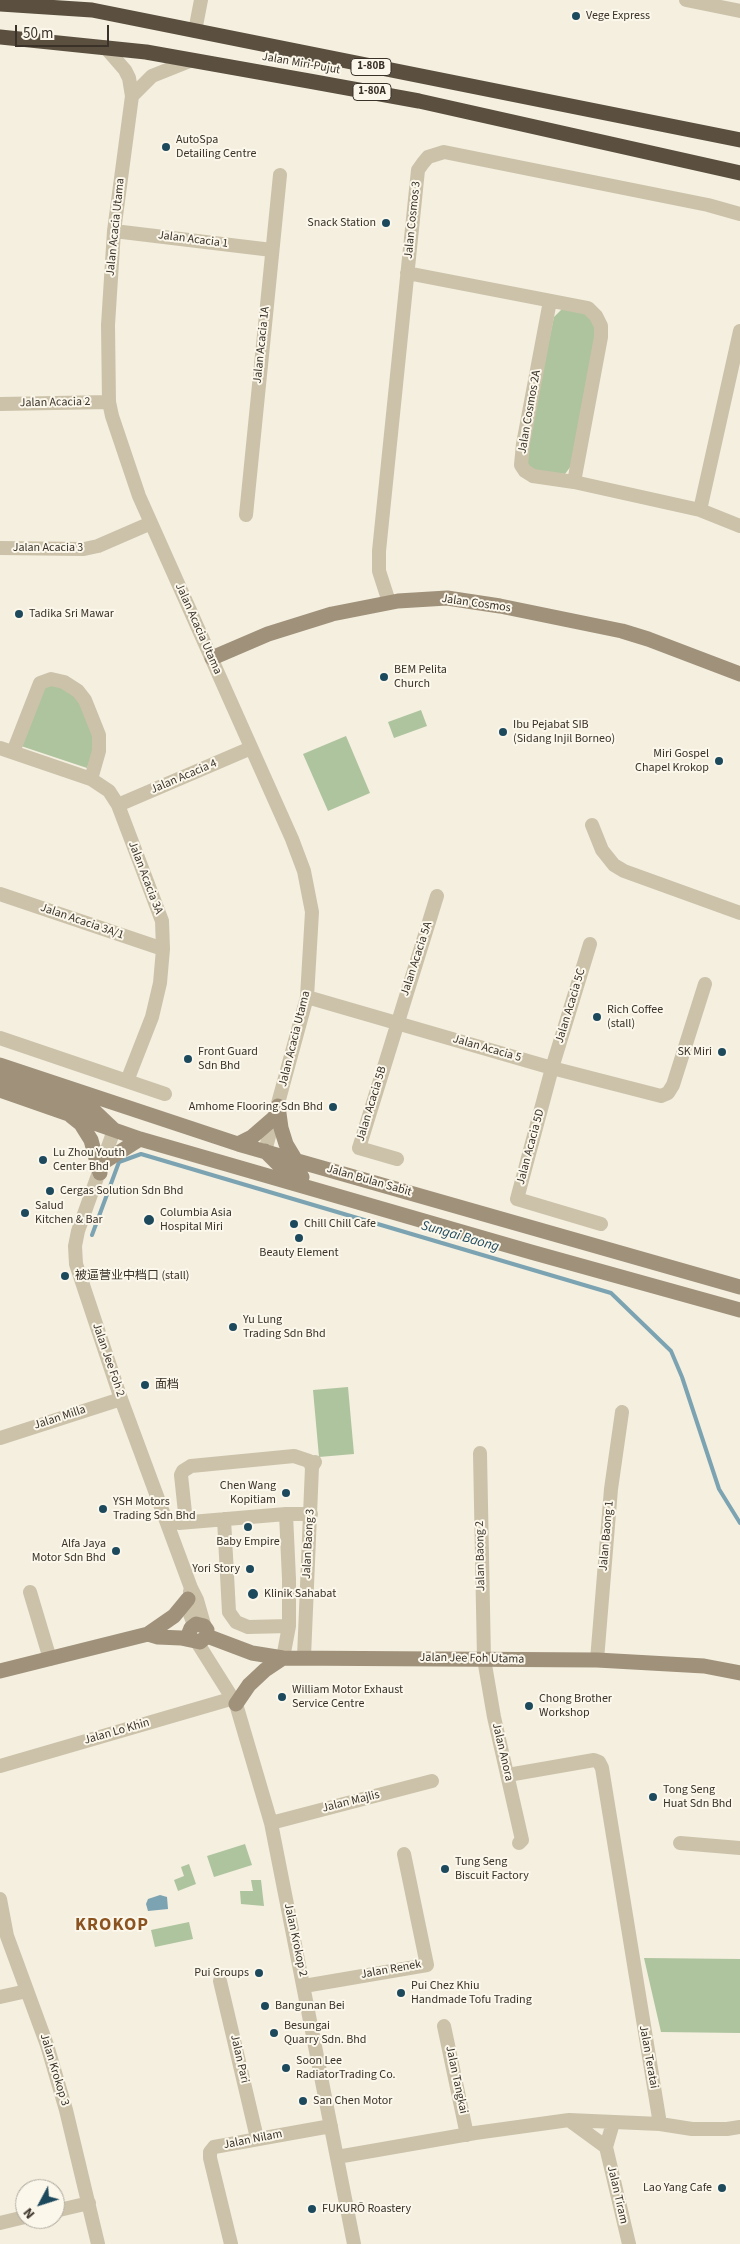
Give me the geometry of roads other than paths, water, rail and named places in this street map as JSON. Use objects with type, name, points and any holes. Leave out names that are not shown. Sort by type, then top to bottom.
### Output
[{"type":"highway","name":"Jalan Miri-Pujut","points":[[0,4],[17,2],[92,10],[611,116],[740,140]]},
{"type":"highway","name":"Jalan Miri-Pujut","points":[[0,37],[105,47],[192,60],[419,101],[740,173]]},
{"type":"main road","name":"Jalan Cosmos","points":[[212,658],[268,634],[323,616],[389,602],[446,598],[500,606],[648,639],[740,674]]},
{"type":"main road","name":"Jalan Bulan Sabit","points":[[0,1065],[238,1144],[740,1287]]},
{"type":"main road","points":[[0,1076],[91,1108],[114,1130]]},
{"type":"main road","name":"Jalan Bulan Sabit","points":[[0,1090],[140,1139],[531,1252],[740,1310]]},
{"type":"main road","points":[[238,1144],[252,1137],[276,1112],[283,1136],[295,1159]]},
{"type":"main road","points":[[66,1113],[81,1124],[91,1140],[102,1167],[140,1139]]},
{"type":"main road","points":[[265,1151],[282,1169],[292,1174],[496,1232],[531,1252]]},
{"type":"main road","points":[[0,1671],[148,1634],[174,1616],[189,1594]]},
{"type":"main road","points":[[162,1624],[180,1623],[199,1634]]},
{"type":"main road","points":[[148,1634],[158,1637],[199,1634]]},
{"type":"main road","name":"Jalan Jee Foh Utama","points":[[199,1634],[252,1653],[283,1658],[597,1660],[704,1666],[740,1673]]},
{"type":"main road","points":[[235,1701],[259,1675],[283,1658]]},
{"type":"street","points":[[686,0],[740,10]]},
{"type":"street","points":[[195,31],[201,2]]},
{"type":"street","name":"Jalan Acacia Utama","points":[[105,47],[125,70],[129,78],[132,96],[114,231],[108,325],[109,402],[112,416],[151,523],[212,658],[304,871],[312,912],[307,997],[265,1151]]},
{"type":"street","points":[[132,96],[152,76],[192,60]]},
{"type":"street","name":"Jalan Cosmos 3","points":[[389,602],[379,570],[379,551],[418,170],[428,157],[444,152],[708,205],[740,214]]},
{"type":"street","name":"Jalan Acacia 1A","points":[[246,515],[280,175]]},
{"type":"street","name":"Jalan Acacia 1","points":[[114,231],[272,250]]},
{"type":"street","points":[[407,273],[588,308],[596,316],[601,326],[602,337],[574,482]]},
{"type":"street","name":"Jalan Cosmos 2A","points":[[550,301],[523,444],[521,465],[525,471],[533,476],[574,482],[700,510],[740,526]]},
{"type":"street","points":[[700,510],[740,331]]},
{"type":"street","name":"Jalan Acacia 2","points":[[0,404],[109,402]]},
{"type":"street","name":"Jalan Acacia 3","points":[[0,548],[84,549],[98,546],[151,523]]},
{"type":"street","points":[[6,750],[40,682],[46,679],[64,682],[78,691],[85,700],[100,735],[100,750],[91,779]]},
{"type":"street","name":"Jalan Acacia 4","points":[[118,805],[251,748]]},
{"type":"street","name":"Jalan Acacia 3A","points":[[6,750],[91,779],[109,791],[118,805],[162,921],[163,949],[160,983],[152,1017],[126,1081]]},
{"type":"street","points":[[592,825],[602,850],[614,865],[624,871],[740,913]]},
{"type":"street","name":"Jalan Acacia 3A/1","points":[[0,894],[163,949]]},
{"type":"street","name":"Jalan Acacia 5A","points":[[397,1022],[437,896]]},
{"type":"street","name":"Jalan Acacia 5C","points":[[552,1068],[590,944]]},
{"type":"street","name":"Jalan Acacia 5","points":[[307,997],[552,1068],[661,1096],[668,1092],[673,1085],[705,984]]},
{"type":"street","name":"Jalan Acacia 5B","points":[[397,1022],[359,1148],[397,1160]]},
{"type":"street","points":[[0,1038],[165,1094]]},
{"type":"street","name":"Jalan Acacia 5D","points":[[552,1068],[517,1199],[601,1224]]},
{"type":"street","name":"Jalan Jee Foh 2","points":[[114,1130],[78,1231],[75,1246],[76,1264],[121,1399],[168,1524],[199,1634]]},
{"type":"street","name":"Jalan Milla","points":[[1,1436],[121,1399]]},
{"type":"street","name":"Jalan Baong 1","points":[[597,1660],[612,1489],[622,1412]]},
{"type":"street","name":"Jalan Baong 2","points":[[480,1453],[484,1659]]},
{"type":"street","name":"Jalan Baong 3","points":[[186,1522],[181,1475],[183,1471],[191,1466],[294,1456],[309,1461],[314,1465],[304,1658]]},
{"type":"street","points":[[283,1658],[289,1626],[286,1514]]},
{"type":"street","points":[[168,1524],[224,1518],[310,1514]]},
{"type":"street","points":[[224,1518],[229,1612],[236,1622],[248,1627],[289,1626]]},
{"type":"street","points":[[289,1579],[307,1581]]},
{"type":"street","points":[[30,1592],[50,1659]]},
{"type":"street","name":"Jalan Krokop 2","points":[[199,1634],[228,1676],[234,1690],[235,1701],[271,1823],[354,2244]]},
{"type":"street","name":"Jalan Anora","points":[[484,1659],[494,1717],[522,1840],[519,1844]]},
{"type":"street","name":"Jalan Lo Khin","points":[[0,1766],[235,1701]]},
{"type":"street","name":"Jalan Teratai","points":[[508,1775],[594,1760],[599,1762],[602,1768],[660,2124]]},
{"type":"street","name":"Jalan Majlis","points":[[271,1823],[432,1781]]},
{"type":"street","points":[[680,1843],[740,1848]]},
{"type":"street","name":"Jalan Renek","points":[[304,1986],[426,1965],[404,1854]]},
{"type":"street","name":"Jalan Krokop 3","points":[[0,1899],[7,1936],[47,2045],[66,2110],[98,2244]]},
{"type":"street","name":"Jalan Pari","points":[[220,1981],[258,2138]]},
{"type":"street","points":[[0,1997],[27,1991]]},
{"type":"street","name":"Jalan Tangkai","points":[[444,2026],[467,2135]]},
{"type":"street","points":[[569,2120],[606,2147],[613,2123]]},
{"type":"street","points":[[337,2157],[569,2120],[660,2124],[692,2129],[727,2129],[740,2126]]},
{"type":"street","name":"Jalan Nilam","points":[[231,2244],[210,2152],[214,2147],[331,2126]]},
{"type":"street","name":"Jalan Tiram","points":[[606,2147],[629,2244]]},
{"type":"street","points":[[65,2209],[89,2203]]},
{"type":"street","points":[[0,2223],[15,2219]]},
{"type":"water","points":[[160,1895],[167,1897],[168,1909],[148,1911],[146,1904],[148,1899]]},
{"type":"waterway","name":"Sungai Baong","points":[[92,1235],[119,1162],[141,1154],[611,1293],[671,1351],[682,1377],[719,1489],[740,1523]]},
{"type":"place","name":"Vege Express","points":[[576,16]]},
{"type":"place","name":"AutoSpa Detailing Centre","points":[[166,147]]},
{"type":"place","name":"Snack Station","points":[[386,223]]},
{"type":"place","name":"Tadika Sri Mawar","points":[[19,614]]},
{"type":"place","name":"BEM Pelita Church","points":[[384,677]]},
{"type":"place","name":"Ibu Pejabat SIB (Sidang Injil Borneo)","points":[[503,732]]},
{"type":"place","name":"Miri Gospel Chapel Krokop","points":[[719,761]]},
{"type":"place","name":"Rich Coffee (stall)","points":[[597,1017]]},
{"type":"place","name":"SK Miri","points":[[722,1052]]},
{"type":"place","name":"Front Guard Sdn Bhd","points":[[188,1059]]},
{"type":"place","name":"Amhome Flooring Sdn Bhd","points":[[333,1107]]},
{"type":"place","name":"Lu Zhou Youth Center Bhd","points":[[43,1160]]},
{"type":"place","name":"Cergas Solution Sdn Bhd","points":[[50,1191]]},
{"type":"place","name":"Salud Kitchen & Bar","points":[[25,1213]]},
{"type":"place","name":"Columbia Asia Hospital Miri","points":[[149,1220]]},
{"type":"place","name":"Chill Chill Cafe","points":[[294,1224]]},
{"type":"place","name":"Beauty Element","points":[[299,1238]]},
{"type":"place","name":"被逼营业中档口 (stall)","points":[[65,1276]]},
{"type":"place","name":"Yu Lung Trading Sdn Bhd","points":[[233,1327]]},
{"type":"place","name":"面档","points":[[145,1385]]},
{"type":"place","name":"Chen Wang Kopitiam","points":[[286,1493]]},
{"type":"place","name":"YSH Motors Trading Sdn Bhd","points":[[103,1509]]},
{"type":"place","name":"Baby Empire","points":[[248,1527]]},
{"type":"place","name":"Alfa Jaya Motor Sdn Bhd","points":[[116,1551]]},
{"type":"place","name":"Yori Story","points":[[250,1569]]},
{"type":"place","name":"Klinik Sahabat","points":[[253,1594]]},
{"type":"place","name":"William Motor Exhaust Service Centre","points":[[282,1697]]},
{"type":"place","name":"Chong Brother Workshop","points":[[529,1706]]},
{"type":"place","name":"Tong Seng Huat Sdn Bhd","points":[[653,1797]]},
{"type":"place","name":"Tung Seng Biscuit Factory","points":[[445,1869]]},
{"type":"place","name":"Pui Groups","points":[[259,1973]]},
{"type":"place","name":"Pui Chez Khiu Handmade Tofu Trading","points":[[401,1993]]},
{"type":"place","name":"Bangunan Bei","points":[[265,2006]]},
{"type":"place","name":"Besungai Quarry Sdn. Bhd","points":[[274,2033]]},
{"type":"place","name":"Soon Lee RadiatorTrading Co.","points":[[286,2068]]},
{"type":"place","name":"San Chen Motor","points":[[303,2101]]},
{"type":"place","name":"Lao Yang Cafe","points":[[722,2188]]},
{"type":"place","name":"FUKURŌ Roastery","points":[[312,2209]]},
{"type":"district","name":"KROKOP","points":[[112,1926]]}]
